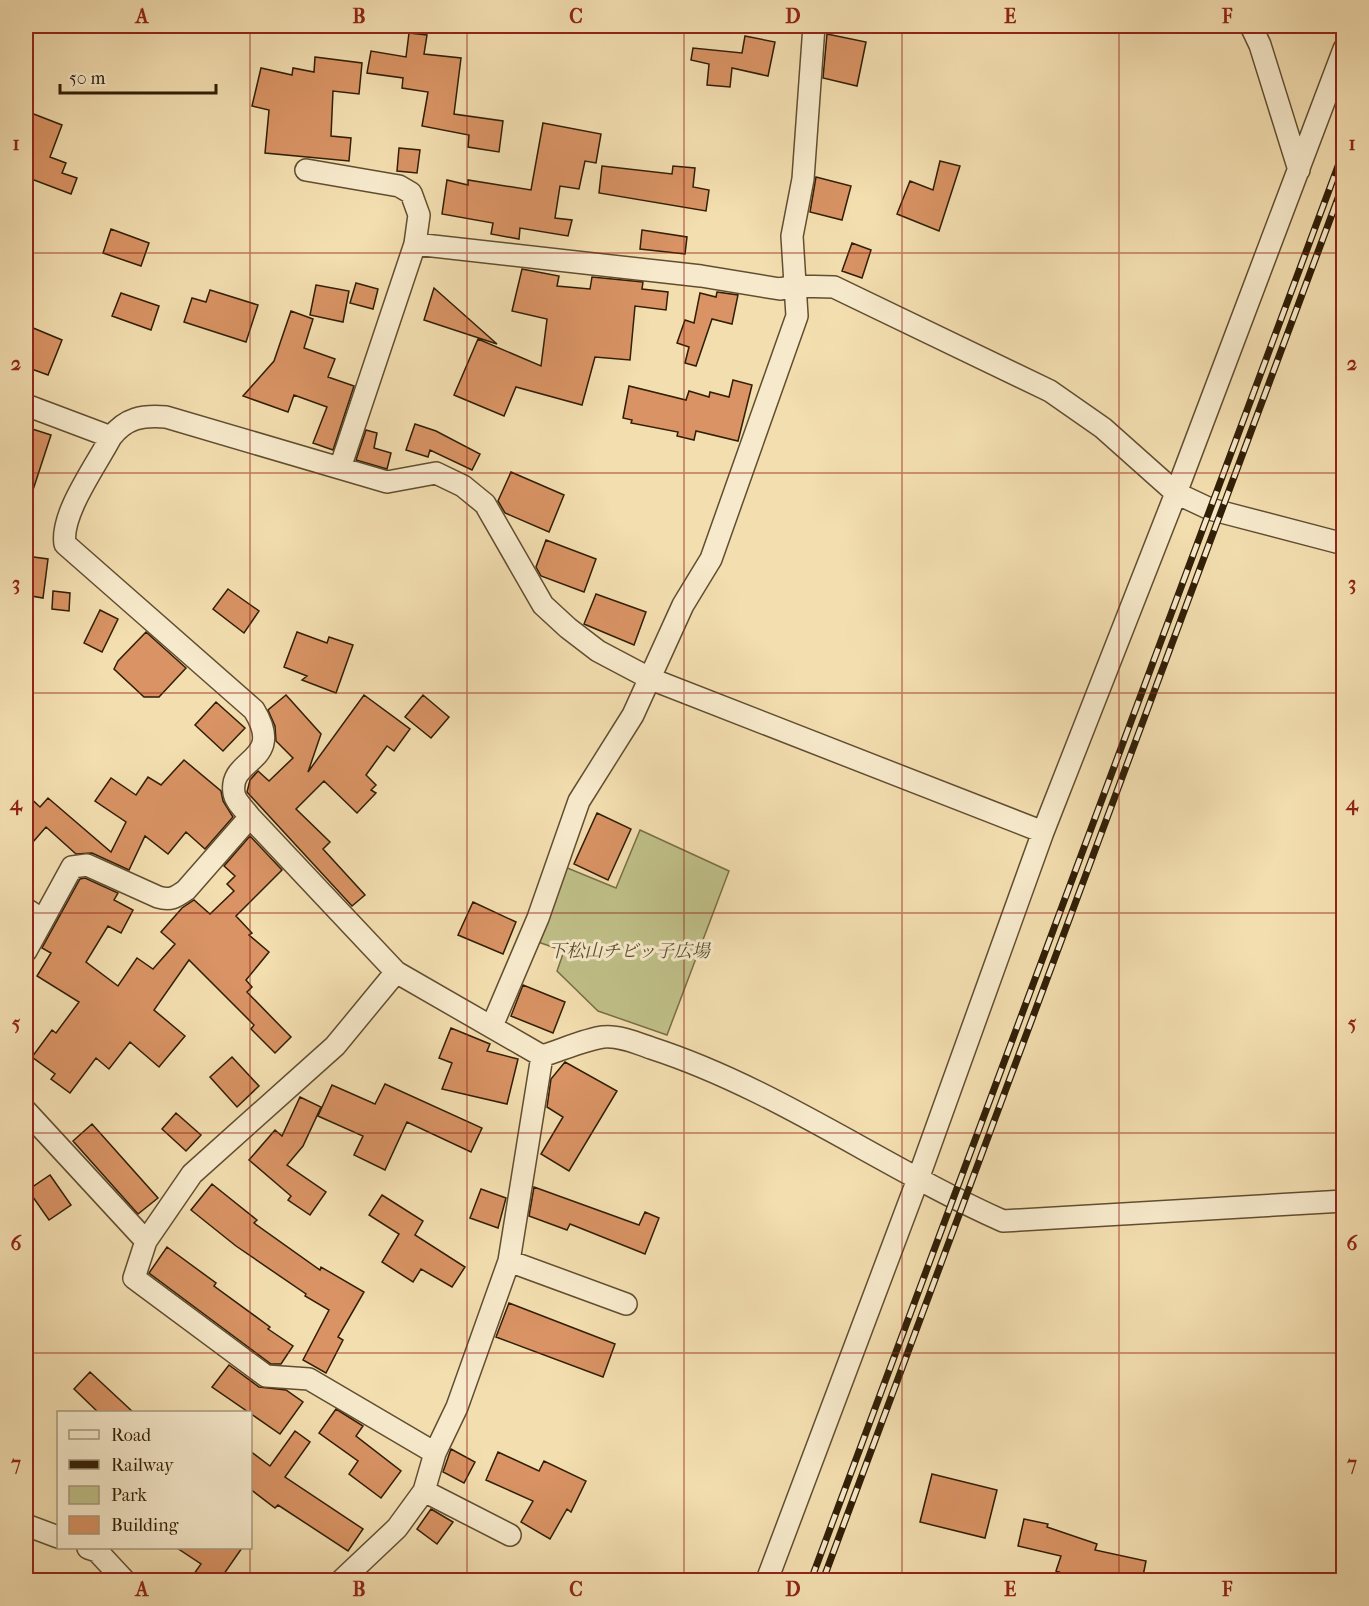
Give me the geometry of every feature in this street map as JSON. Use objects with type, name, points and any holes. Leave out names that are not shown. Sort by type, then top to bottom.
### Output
[{"type":"street","points":[[492,1026],[538,918],[579,801],[633,715],[683,605],[711,559],[797,316],[792,236],[803,179],[814,26]]},
{"type":"street","points":[[1251,26],[1260,45],[1299,170]]},
{"type":"street","points":[[767,1581],[918,1179],[1043,832],[1176,493],[1344,49]]},
{"type":"street","points":[[306,170],[399,186],[411,193],[419,215],[415,244],[340,468]]},
{"type":"street","points":[[415,244],[701,276],[780,289],[794,285],[834,287],[1050,391],[1103,428],[1176,493],[1210,509],[1344,544]]},
{"type":"street","points":[[26,405],[111,437]]},
{"type":"street","points":[[1043,832],[651,679],[598,651],[543,605],[485,504],[463,486],[436,472],[387,482],[166,417],[152,416],[123,423],[111,437],[70,514],[63,532],[65,544],[254,710],[265,728],[264,746],[241,772],[234,784],[234,795],[250,817],[396,972],[542,1056],[603,1036],[630,1041],[679,1057],[764,1097],[955,1199],[1003,1221],[1344,1201]]},
{"type":"street","points":[[26,951],[34,914],[72,867],[78,864],[87,865],[168,900],[186,891],[250,817]]},
{"type":"street","points":[[396,972],[335,1047],[192,1174],[146,1241],[134,1278],[266,1376],[309,1379],[435,1453]]},
{"type":"street","points":[[342,1581],[397,1528],[424,1491],[435,1453],[457,1407],[509,1261],[542,1056]]},
{"type":"street","points":[[26,1111],[146,1241]]},
{"type":"street","points":[[509,1261],[626,1304]]},
{"type":"street","points":[[424,1491],[510,1535]]},
{"type":"street","points":[[26,1524],[57,1537]]},
{"type":"street","points":[[91,1549],[97,1551],[124,1581]]},
{"type":"green space","name":"下松山チビッ子広場","points":[[640,830],[729,871],[667,1035],[598,1011],[557,971],[564,951],[538,942],[565,867],[616,888]]},
{"type":"building","points":[[409,33],[427,35],[424,54],[461,58],[454,114],[503,121],[499,152],[468,147],[469,135],[422,126],[428,92],[402,88],[403,78],[367,73],[371,51],[406,57]]},
{"type":"building","points":[[827,34],[866,42],[857,86],[823,78]]},
{"type":"building","points":[[745,36],[775,42],[768,76],[732,68],[730,87],[707,85],[709,64],[691,60],[693,48],[742,53]]},
{"type":"building","points":[[315,57],[362,63],[359,94],[333,91],[331,136],[351,138],[349,161],[265,153],[269,110],[252,106],[261,68],[292,75],[293,68],[314,72]]},
{"type":"building","points":[[26,111],[62,125],[50,157],[66,163],[62,173],[77,178],[71,194],[26,177]]},
{"type":"building","points":[[543,123],[601,134],[596,163],[585,161],[579,189],[560,186],[555,218],[572,220],[568,236],[520,228],[519,239],[491,234],[493,223],[442,214],[447,180],[468,185],[468,180],[531,190]]},
{"type":"building","points":[[399,148],[420,150],[417,173],[397,171]]},
{"type":"building","points":[[940,161],[960,166],[939,231],[897,214],[910,181],[933,190]]},
{"type":"building","points":[[602,166],[672,174],[673,166],[695,168],[693,187],[709,190],[706,211],[599,193]]},
{"type":"building","points":[[816,177],[851,186],[842,220],[810,212]]},
{"type":"building","points":[[111,229],[149,243],[141,266],[103,253]]},
{"type":"building","points":[[642,230],[687,237],[685,254],[640,249]]},
{"type":"building","points":[[852,243],[871,250],[862,278],[842,271]]},
{"type":"building","points":[[522,269],[559,276],[557,286],[590,289],[592,277],[643,282],[642,289],[668,292],[666,310],[635,306],[630,360],[595,357],[582,405],[516,387],[504,416],[454,395],[478,339],[541,366],[547,319],[512,311]]},
{"type":"building","points":[[356,283],[378,289],[373,309],[350,303]]},
{"type":"building","points":[[316,285],[349,291],[343,322],[310,315]]},
{"type":"building","points":[[434,288],[497,344],[424,320]]},
{"type":"building","points":[[210,290],[258,305],[246,342],[184,322],[192,298],[206,302]]},
{"type":"building","points":[[717,292],[738,295],[732,324],[712,319],[696,366],[685,363],[689,347],[677,343],[685,320],[694,323],[700,293],[716,297]]},
{"type":"building","points":[[121,293],[159,306],[151,330],[112,316]]},
{"type":"building","points":[[291,311],[313,319],[304,348],[335,359],[328,377],[354,386],[333,450],[313,443],[327,407],[294,395],[288,412],[243,396],[274,361]]},
{"type":"building","points":[[26,325],[62,340],[48,375],[26,367]]},
{"type":"building","points":[[733,380],[752,385],[738,441],[696,431],[694,440],[677,436],[678,432],[631,423],[632,420],[623,418],[629,386],[686,400],[689,391],[709,397],[710,392],[729,397]]},
{"type":"building","points":[[415,424],[436,431],[480,454],[472,470],[430,450],[428,457],[406,450]]},
{"type":"building","points":[[26,427],[51,435],[29,502],[26,501]]},
{"type":"building","points":[[366,430],[377,433],[374,448],[391,453],[387,469],[356,460]]},
{"type":"building","points":[[511,472],[564,495],[549,532],[505,513],[498,501]]},
{"type":"building","points":[[546,540],[596,559],[584,592],[541,576],[536,567]]},
{"type":"building","points":[[26,556],[48,559],[43,598],[26,595]]},
{"type":"building","points":[[228,589],[259,611],[244,633],[213,609]]},
{"type":"building","points":[[53,591],[70,593],[69,611],[52,609]]},
{"type":"building","points":[[596,594],[646,612],[634,645],[584,624]]},
{"type":"building","points":[[100,610],[118,619],[102,652],[84,643]]},
{"type":"building","points":[[146,632],[186,668],[159,697],[144,697],[114,669],[118,661]]},
{"type":"building","points":[[297,632],[327,643],[329,637],[353,645],[336,693],[302,680],[307,676],[284,667]]},
{"type":"building","points":[[286,695],[321,734],[308,772],[364,695],[410,729],[394,751],[387,746],[366,775],[376,785],[371,790],[376,793],[357,813],[324,781],[296,809],[330,842],[323,849],[365,895],[352,906],[247,792],[250,780],[258,771],[269,781],[293,758],[276,741],[275,726],[268,710]]},
{"type":"building","points":[[423,695],[449,717],[431,738],[405,717]]},
{"type":"building","points":[[216,702],[245,728],[223,751],[195,725]]},
{"type":"building","points":[[184,760],[221,791],[223,801],[233,817],[205,849],[186,832],[168,854],[145,836],[129,870],[92,853],[76,854],[46,827],[26,850],[26,794],[40,807],[48,798],[111,852],[126,822],[95,801],[111,778],[136,795],[148,777],[161,785]]},
{"type":"building","points":[[597,813],[631,829],[608,880],[574,864]]},
{"type":"building","points":[[250,836],[282,870],[236,916],[252,933],[249,935],[269,952],[246,980],[252,987],[247,992],[291,1037],[275,1053],[251,1029],[254,1025],[189,960],[154,1010],[185,1036],[159,1067],[130,1042],[109,1069],[96,1058],[70,1093],[51,1079],[55,1074],[32,1057],[52,1030],[56,1033],[79,1002],[37,976],[51,953],[42,948],[80,879],[85,878],[118,893],[114,900],[133,910],[121,933],[108,926],[86,962],[118,986],[137,958],[153,969],[175,944],[161,932],[182,908],[194,900],[210,914],[234,891],[227,884],[235,876],[224,866]]},
{"type":"building","points":[[473,902],[516,922],[503,954],[458,935]]},
{"type":"building","points":[[523,985],[565,1002],[553,1033],[511,1016]]},
{"type":"building","points":[[451,1028],[490,1044],[487,1051],[518,1059],[507,1104],[442,1089],[452,1063],[439,1058]]},
{"type":"building","points":[[232,1057],[259,1086],[237,1107],[210,1077]]},
{"type":"building","points":[[565,1062],[617,1091],[569,1171],[541,1154],[563,1117],[547,1107],[551,1079]]},
{"type":"building","points":[[385,1084],[482,1128],[471,1152],[407,1122],[385,1170],[354,1155],[363,1136],[318,1116],[332,1085],[375,1104]]},
{"type":"building","points":[[300,1097],[321,1107],[303,1146],[287,1165],[326,1192],[310,1215],[288,1200],[291,1196],[249,1160],[275,1130],[282,1136]]},
{"type":"building","points":[[176,1113],[201,1135],[186,1151],[162,1129]]},
{"type":"building","points":[[92,1124],[158,1198],[138,1214],[73,1141]]},
{"type":"building","points":[[50,1175],[71,1205],[49,1220],[28,1190]]},
{"type":"building","points":[[212,1184],[257,1220],[254,1223],[320,1270],[321,1267],[364,1292],[338,1337],[343,1340],[326,1373],[303,1360],[329,1310],[305,1296],[306,1294],[236,1246],[191,1210]]},
{"type":"building","points":[[534,1187],[639,1225],[645,1212],[659,1218],[645,1254],[570,1224],[567,1230],[529,1216]]},
{"type":"building","points":[[481,1189],[506,1198],[498,1228],[470,1218]]},
{"type":"building","points":[[382,1195],[423,1221],[415,1235],[465,1267],[452,1287],[421,1269],[413,1282],[382,1262],[399,1234],[369,1215]]},
{"type":"building","points":[[167,1247],[216,1283],[214,1286],[270,1327],[268,1329],[293,1346],[281,1364],[271,1364],[149,1273]]},
{"type":"building","points":[[509,1303],[615,1344],[603,1377],[496,1337]]},
{"type":"building","points":[[229,1365],[259,1387],[286,1390],[303,1402],[280,1434],[252,1415],[252,1411],[247,1411],[212,1387]]},
{"type":"building","points":[[90,1372],[132,1411],[97,1411],[74,1389]]},
{"type":"building","points":[[336,1409],[363,1426],[356,1436],[401,1471],[381,1498],[349,1474],[358,1461],[319,1433]]},
{"type":"building","points":[[295,1431],[310,1442],[285,1477],[363,1529],[348,1551],[278,1505],[275,1508],[252,1491],[252,1452],[270,1466]]},
{"type":"building","points":[[451,1449],[475,1462],[464,1483],[443,1472]]},
{"type":"building","points":[[498,1452],[539,1471],[544,1461],[586,1481],[571,1512],[567,1509],[550,1539],[521,1522],[533,1501],[486,1480]]},
{"type":"building","points":[[932,1474],[997,1490],[985,1538],[920,1522]]},
{"type":"building","points":[[431,1509],[453,1522],[437,1544],[417,1529]]},
{"type":"building","points":[[1024,1519],[1048,1524],[1047,1527],[1097,1544],[1095,1550],[1146,1561],[1142,1581],[1117,1581],[1087,1574],[1084,1581],[1056,1571],[1061,1556],[1018,1546]]},
{"type":"building","points":[[178,1549],[241,1549],[219,1581],[189,1581],[201,1564]]},
{"type":"railway","points":[[811,1580],[1344,150]]},
{"type":"railway","points":[[823,1580],[1344,182]]}]
